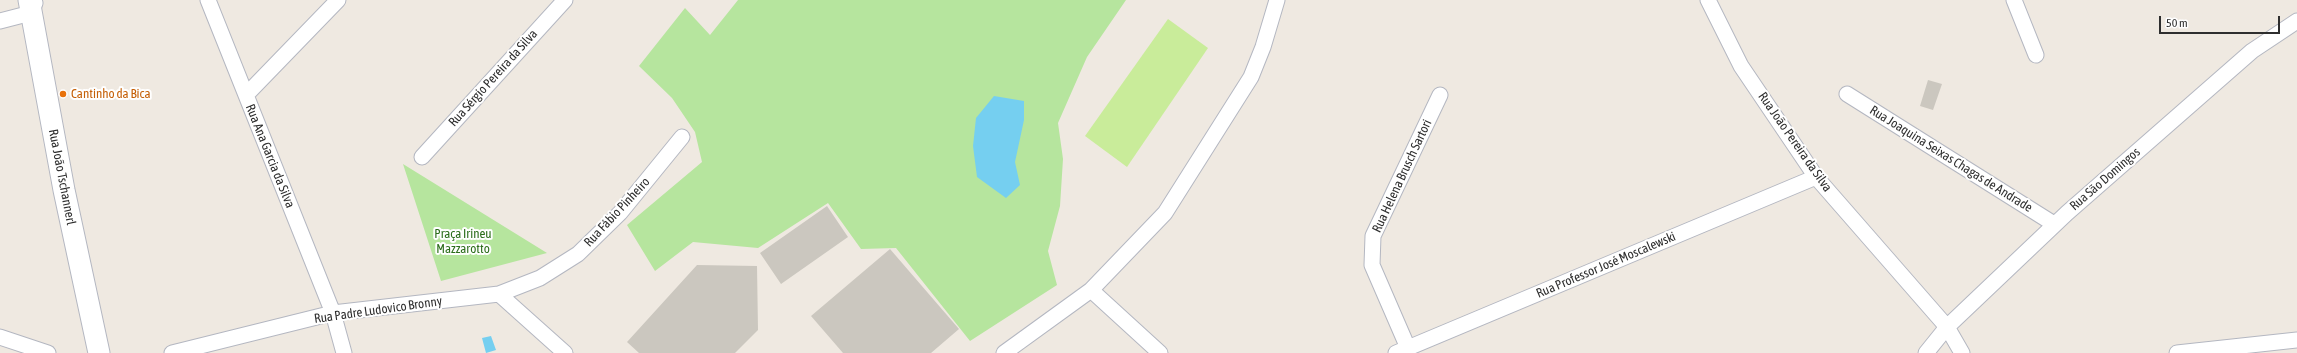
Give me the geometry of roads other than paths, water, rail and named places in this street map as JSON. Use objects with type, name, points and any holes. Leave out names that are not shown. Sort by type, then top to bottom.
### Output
[{"type":"main road","name":"Rua João Tschannerl","points":[[32,4],[64,190],[99,353]]},
{"type":"street","name":"Rua Ana Garcia da Silva","points":[[208,0],[333,313],[344,353]]},
{"type":"street","points":[[246,95],[338,0]]},
{"type":"street","name":"Rua Sérgio Pereira da Silva","points":[[422,157],[565,0]]},
{"type":"street","points":[[1004,353],[1091,290],[1165,212],[1251,77],[1263,47],[1277,0]]},
{"type":"street","name":"Rua João Pereira da Silva","points":[[1708,0],[1741,66],[1816,177],[1947,327],[1962,353]]},
{"type":"street","points":[[2014,0],[2036,55]]},
{"type":"street","points":[[0,21],[32,4]]},
{"type":"street","name":"Rua São Domingos","points":[[1925,353],[1947,327],[2054,224],[2252,51],[2297,21]]},
{"type":"street","name":"Rua Joaquina Seixas Chagas de Andrade","points":[[1847,94],[2054,224]]},
{"type":"street","name":"Rua Helena Brusch Sartori","points":[[1402,350],[1372,265],[1373,236],[1440,95]]},
{"type":"street","name":"Rua Fábio Pinheiro","points":[[499,294],[540,278],[578,254],[620,213],[682,138]]},
{"type":"street","name":"Rua Professor José Moscalewski","points":[[1402,350],[1816,177]]},
{"type":"street","points":[[1091,290],[1160,353]]},
{"type":"street","points":[[499,294],[565,353]]},
{"type":"street","name":"Rua Padre Ludovico Bronny","points":[[172,353],[333,313],[499,294]]},
{"type":"street","points":[[0,337],[48,353]]},
{"type":"street","points":[[2178,353],[2297,340]]},
{"type":"water","points":[[994,96],[1024,101],[1024,120],[1015,162],[1020,185],[1006,198],[977,177],[973,146],[976,118]]},
{"type":"water","points":[[491,336],[496,350],[486,353],[482,338]]},
{"type":"place","name":"Cantinho da Bica","points":[[63,94]]},
{"type":"park label","name":"Praça Irineu Mazzarotto","points":[[463,242]]}]
